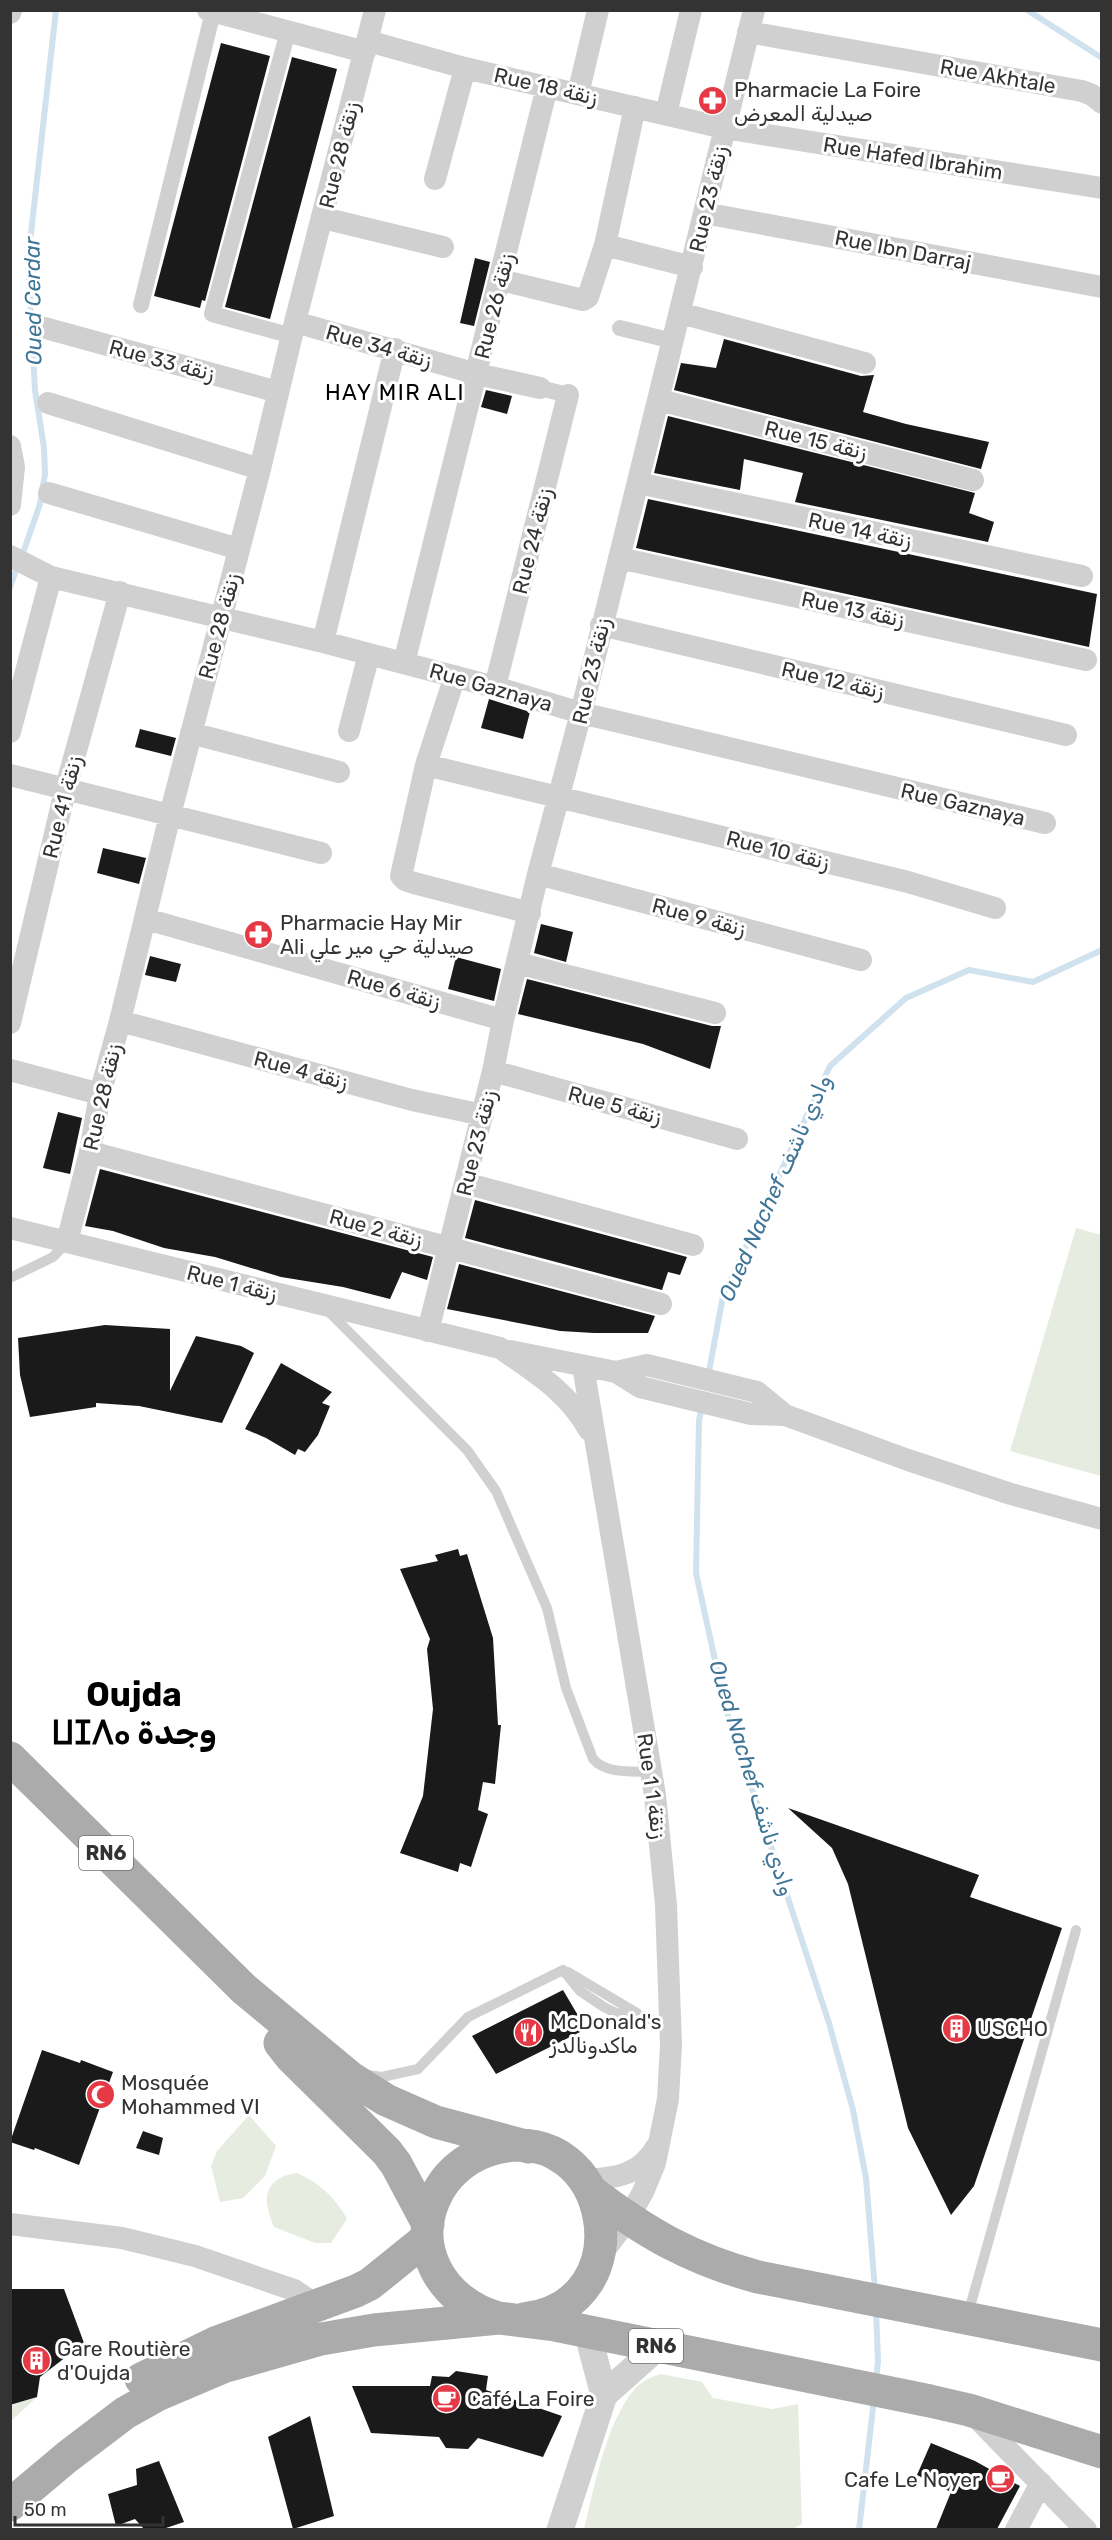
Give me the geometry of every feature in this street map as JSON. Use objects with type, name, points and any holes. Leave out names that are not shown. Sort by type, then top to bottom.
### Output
[{"type":"main road","name":"RN6","points":[[10,1758],[243,1989],[339,2069],[386,2100],[436,2122],[554,2155],[570,2166],[588,2186],[628,2220],[720,2267],[793,2284],[970,2318],[1101,2363]]},
{"type":"main road","name":"RN6","points":[[243,1989],[269,2030],[291,2057],[387,2152],[396,2164],[428,2231],[434,2266],[449,2290],[471,2308],[506,2319],[587,2331],[930,2401],[969,2410],[1101,2452]]},
{"type":"main road","name":"RN6","points":[[428,2231],[435,2197],[451,2173],[487,2150],[501,2147],[529,2147]]},
{"type":"main road","name":"RN6","points":[[506,2319],[541,2316],[566,2303],[585,2284],[598,2259],[602,2231],[601,2217],[588,2186]]},
{"type":"main road","points":[[10,2475],[103,2402],[125,2388],[215,2343],[318,2306],[370,2284],[428,2231]]},
{"type":"main road","points":[[970,2318],[1101,2345]]},
{"type":"main road","points":[[10,2505],[67,2457],[125,2413],[157,2395],[223,2367],[321,2339],[374,2330],[506,2319]]},
{"type":"street","name":"Rue 28 زنقة","points":[[67,1242],[90,1152],[100,1094],[146,919],[190,733],[260,469],[293,329],[375,10]]},
{"type":"street","points":[[578,94],[598,10]]},
{"type":"street","points":[[666,114],[692,10]]},
{"type":"street","name":"Rue 18 زنقة","points":[[211,11],[288,31],[465,68],[724,128]]},
{"type":"street","points":[[141,305],[211,11]]},
{"type":"street","name":"Rue Akhtale","points":[[751,21],[1082,91],[1092,95],[1101,103]]},
{"type":"street","name":"Rue 23 زنقة","points":[[429,1331],[483,1115],[538,874],[581,713],[751,21]]},
{"type":"street","points":[[288,31],[212,314],[293,329]]},
{"type":"street","points":[[435,179],[465,68]]},
{"type":"street","name":"Rue 26 زنقة","points":[[404,663],[548,87]]},
{"type":"street","points":[[501,280],[582,300],[588,297],[605,245],[635,107]]},
{"type":"street","name":"Rue Hafed Ibrahim","points":[[724,128],[1101,188]]},
{"type":"street","name":"Rue Ibn Darraj","points":[[704,213],[1101,287]]},
{"type":"street","points":[[322,218],[443,247]]},
{"type":"street","points":[[605,245],[692,267]]},
{"type":"street","points":[[680,313],[865,363]]},
{"type":"street","name":"Rue 33 زنقة","points":[[45,328],[278,392]]},
{"type":"street","points":[[620,328],[673,341]]},
{"type":"street","name":"Rue 34 زنقة","points":[[293,329],[394,349],[477,374],[568,396]]},
{"type":"street","points":[[322,642],[394,349]]},
{"type":"street","name":"Rue 24 زنقة","points":[[495,687],[568,396]]},
{"type":"street","name":"Rue 15 زنقة","points":[[659,400],[973,480]]},
{"type":"street","points":[[48,403],[260,469]]},
{"type":"street","points":[[10,446],[14,467],[11,495]]},
{"type":"street","name":"Rue 14 زنقة","points":[[638,483],[1082,576]]},
{"type":"street","points":[[49,493],[239,549]]},
{"type":"street","name":"Rue 13 زنقة","points":[[619,558],[1086,660]]},
{"type":"street","name":"Rue Gaznaya","points":[[19,560],[51,577],[369,654],[495,687],[581,713],[1045,823]]},
{"type":"street","points":[[10,732],[51,577]]},
{"type":"street","name":"Rue 41 زنقة","points":[[10,1023],[66,788],[120,592]]},
{"type":"street","name":"Rue 12 زنقة","points":[[601,625],[1066,735]]},
{"type":"street","points":[[349,731],[369,654]]},
{"type":"street","points":[[454,676],[426,765],[401,876],[405,880],[428,887],[530,913]]},
{"type":"street","points":[[190,733],[339,772]]},
{"type":"street","name":"Rue 10 زنقة","points":[[426,765],[908,882],[995,908]]},
{"type":"street","points":[[10,775],[321,853]]},
{"type":"street","name":"Rue 9 زنقة","points":[[538,874],[861,960]]},
{"type":"street","name":"Rue 6 زنقة","points":[[146,919],[503,1020]]},
{"type":"street","points":[[517,963],[715,1013]]},
{"type":"street","name":"Rue 4 زنقة","points":[[120,1021],[412,1100],[483,1115]]},
{"type":"street","points":[[10,1070],[100,1094]]},
{"type":"street","name":"Rue 5 زنقة","points":[[493,1071],[736,1139]]},
{"type":"street","name":"Rue 2 زنقة","points":[[90,1152],[661,1304]]},
{"type":"street","points":[[465,1183],[693,1245]]},
{"type":"street","name":"Rue زنقة 1","points":[[10,1228],[454,1337]]},
{"type":"street","name":"Rue 1 زنقة 1","points":[[454,1337],[500,1348],[555,1386],[581,1416],[594,1443]]},
{"type":"street","points":[[500,1348],[616,1372],[640,1387],[751,1414],[785,1414]]},
{"type":"street","points":[[616,1372],[647,1365],[758,1392],[785,1414],[908,1460],[1011,1494],[1101,1519]]},
{"type":"street","name":"Rue 1 زنقة 1","points":[[583,1366],[594,1443],[651,1772],[666,1905],[670,2027],[668,2099],[654,2163],[628,2220],[598,2259]]},
{"type":"street","points":[[588,2186],[627,2175],[655,2149],[662,2133]]},
{"type":"street","points":[[10,2224],[122,2238],[195,2256],[294,2289],[318,2306]]},
{"type":"street","points":[[587,2331],[604,2395]]},
{"type":"street","points":[[560,2529],[604,2395],[659,2346]]},
{"type":"street","points":[[969,2410],[1086,2529]]},
{"type":"street","points":[[1016,2529],[1041,2483]]},
{"type":"lane","points":[[10,1278],[53,1257],[67,1242]]},
{"type":"lane","points":[[322,1305],[467,1450],[496,1491],[547,1608],[566,1688],[592,1759],[600,1767],[609,1769],[651,1772]]},
{"type":"lane","points":[[970,2318],[1076,1930]]},
{"type":"lane","points":[[339,2069],[382,2077],[418,2069],[468,2017],[563,1970],[567,1972],[574,1986],[591,2000],[616,2013],[643,2016],[670,2027]]},
{"type":"shaded area","points":[[1076,1228],[1101,1235],[1101,1476],[1010,1451]]},
{"type":"shaded area","points":[[249,2115],[276,2146],[265,2176],[243,2198],[220,2202],[211,2166],[217,2151]]},
{"type":"shaded area","points":[[297,2173],[326,2192],[338,2204],[347,2219],[331,2243],[315,2243],[274,2227],[268,2207],[268,2191],[277,2180]]},
{"type":"shaded area","points":[[661,2374],[702,2382],[713,2398],[772,2409],[798,2404],[802,2524],[791,2530],[584,2529],[602,2456],[616,2420],[624,2404],[637,2387],[646,2380]]},
{"type":"shaded area","points":[[37,2397],[11,2421],[11,2405]]},
{"type":"building","points":[[221,43],[270,56],[205,301],[202,300],[200,308],[154,296]]},
{"type":"building","points":[[292,57],[337,69],[270,319],[225,307]]},
{"type":"building","points":[[475,258],[490,262],[474,326],[460,323]]},
{"type":"building","points":[[724,339],[861,376],[874,375],[863,412],[989,442],[981,469],[674,390],[681,363],[716,368]]},
{"type":"building","points":[[486,390],[512,396],[507,414],[481,407]]},
{"type":"building","points":[[668,416],[975,493],[969,513],[994,522],[988,542],[795,502],[803,473],[744,459],[740,490],[654,473]]},
{"type":"building","points":[[648,499],[1097,594],[1089,647],[636,548]]},
{"type":"building","points":[[489,699],[530,712],[523,739],[481,728]]},
{"type":"building","points":[[140,729],[176,738],[171,756],[135,747]]},
{"type":"building","points":[[103,848],[146,858],[139,884],[97,873]]},
{"type":"building","points":[[541,924],[573,932],[566,962],[534,953]]},
{"type":"building","points":[[150,956],[181,964],[176,982],[145,975]]},
{"type":"building","points":[[456,957],[501,969],[494,1001],[448,989]]},
{"type":"building","points":[[527,979],[712,1026],[721,1026],[710,1069],[643,1044],[518,1014]]},
{"type":"building","points":[[58,1112],[82,1118],[70,1174],[43,1168]]},
{"type":"building","points":[[100,1169],[433,1257],[427,1280],[402,1272],[390,1299],[343,1287],[281,1277],[215,1257],[164,1248],[113,1231],[85,1226]]},
{"type":"building","points":[[475,1200],[687,1257],[680,1275],[668,1272],[662,1290],[465,1238]]},
{"type":"building","points":[[459,1264],[655,1316],[648,1333],[594,1333],[560,1331],[447,1309]]},
{"type":"building","points":[[105,1325],[170,1329],[170,1391],[196,1336],[241,1346],[254,1353],[222,1423],[139,1406],[96,1403],[96,1407],[30,1417],[20,1375],[18,1338]]},
{"type":"building","points":[[281,1363],[332,1392],[322,1403],[330,1406],[318,1435],[305,1452],[298,1449],[295,1455],[245,1429]]},
{"type":"building","points":[[458,1549],[460,1556],[467,1554],[493,1638],[498,1725],[501,1725],[495,1784],[483,1782],[478,1810],[488,1814],[471,1867],[460,1863],[458,1872],[400,1853],[423,1796],[433,1709],[427,1649],[430,1639],[400,1569],[438,1561],[435,1555]]},
{"type":"building","name":"USCHO","points":[[788,1808],[979,1875],[970,1897],[1062,1928],[974,2186],[951,2215],[908,2128],[848,1884],[832,1848]]},
{"type":"building","name":"McDonald's ماكدونالدز","points":[[563,1990],[586,2029],[496,2074],[472,2036]]},
{"type":"building","points":[[42,2050],[80,2063],[81,2060],[113,2072],[79,2165],[35,2148],[34,2150],[10,2142]]},
{"type":"building","points":[[143,2131],[163,2138],[159,2155],[136,2148]]},
{"type":"building","name":"Gare Routière d'Oujda","points":[[10,2289],[64,2289],[84,2343],[40,2377],[37,2397],[10,2405]]},
{"type":"building","points":[[456,2371],[488,2376],[486,2390],[562,2416],[543,2457],[478,2438],[468,2449],[446,2448],[439,2437],[371,2433],[352,2386],[430,2386],[432,2376],[449,2377]]},
{"type":"building","points":[[310,2416],[334,2516],[293,2529],[268,2437]]},
{"type":"building","points":[[931,2443],[975,2461],[1020,2486],[997,2529],[936,2529],[951,2492],[917,2475]]},
{"type":"building","points":[[159,2461],[184,2522],[163,2529],[144,2529],[135,2519],[116,2526],[108,2494],[137,2485],[136,2469]]},
{"type":"waterway","name":"Oued Cerdar","points":[[22,556],[40,504],[45,474],[44,448],[35,390],[28,260],[56,10]]},
{"type":"waterway","name":"Oued Nachef وادي ناشف","points":[[1027,10],[1102,58]]},
{"type":"waterway","name":"Oued Cerdar","points":[[10,587],[18,565]]},
{"type":"waterway","name":"Oued Nachef وادي ناشف","points":[[708,1377],[723,1296],[830,1066],[906,998],[969,970],[1033,982],[1102,950]]},
{"type":"waterway","name":"Oued Nachef وادي ناشف","points":[[702,1407],[699,1420],[696,1573],[725,1706],[829,2023],[853,2110],[866,2178],[875,2290]]},
{"type":"waterway","name":"Oued Nachef وادي ناشف","points":[[876,2309],[878,2362],[876,2380]]},
{"type":"waterway","name":"Oued Nachef وادي ناشف","points":[[859,2530],[874,2399]]},
{"type":"place","name":"Pharmacie La Foire صيدلية المعرض","points":[[713,101]]},
{"type":"place","name":"Pharmacie Hay Mir Ali صيدلية حي مير علي","points":[[259,934]]},
{"type":"place","name":"USCHO","points":[[956,2028]]},
{"type":"place","name":"McDonald's ماكدونالدز","points":[[529,2033]]},
{"type":"place","name":"Mosquée Mohammed VI","points":[[100,2094]]},
{"type":"place","name":"Gare Routière d'Oujda","points":[[36,2360]]},
{"type":"place","name":"Café La Foire","points":[[446,2398]]},
{"type":"place","name":"Cafe Le Noyer","points":[[1001,2479]]},
{"type":"district","name":"HAY MIR ALI","points":[[395,392]]},
{"type":"district","name":"Oujda ⵡⵊⴷⴰ وجدة","points":[[134,1713]]}]
